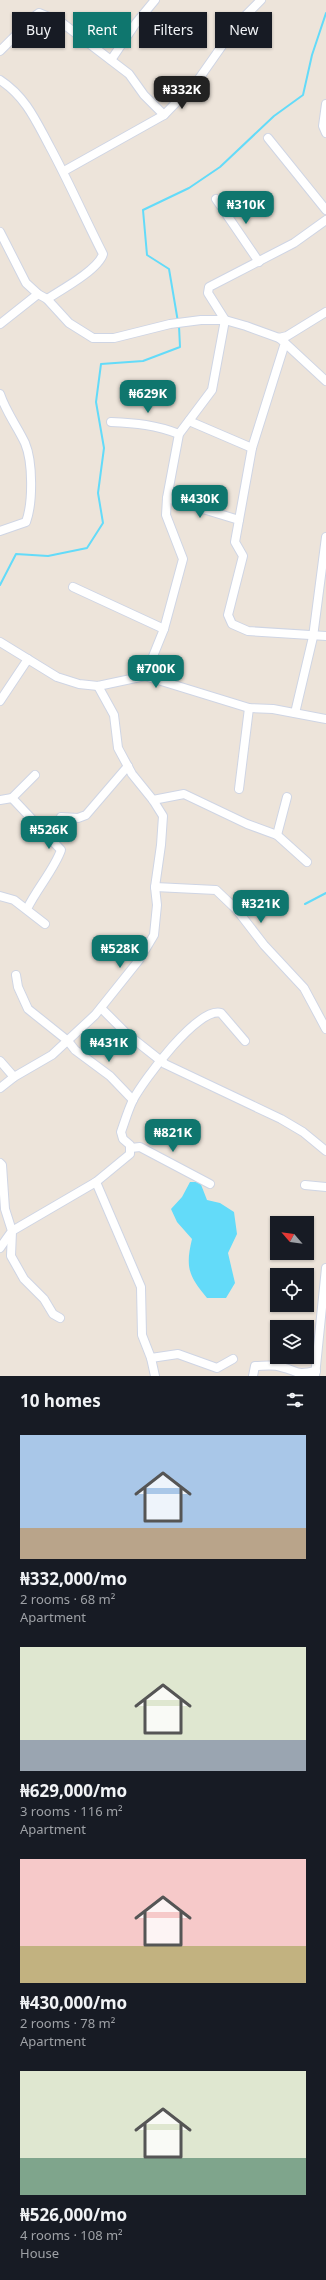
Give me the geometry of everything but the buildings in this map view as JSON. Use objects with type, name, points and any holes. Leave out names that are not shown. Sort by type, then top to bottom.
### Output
[{"type":"street","points":[[111,60],[128,34],[155,0]]},
{"type":"street","points":[[64,171],[164,115],[198,80],[238,23],[261,0]]},
{"type":"street","points":[[0,51],[39,13],[61,22],[129,74],[144,95],[164,115]]},
{"type":"street","points":[[0,80],[24,100],[64,171],[103,254],[101,260],[94,267],[47,300]]},
{"type":"street","points":[[326,104],[323,126],[326,133]]},
{"type":"street","points":[[268,138],[326,210]]},
{"type":"street","points":[[216,199],[259,262]]},
{"type":"street","points":[[145,676],[164,629],[182,559],[166,515],[167,498],[179,434],[212,390],[225,320],[208,293],[209,287],[294,243],[326,220]]},
{"type":"street","points":[[0,232],[18,270],[26,283],[47,300],[69,323],[93,338],[114,338],[184,321],[225,320],[246,326],[282,341],[326,381]]},
{"type":"street","points":[[0,324],[38,294]]},
{"type":"street","points":[[326,312],[282,341],[252,448],[235,542],[243,556],[228,615],[232,624],[248,631],[313,637],[326,636]]},
{"type":"street","points":[[0,394],[6,411],[26,445],[31,482],[31,509],[26,522],[0,531]]},
{"type":"street","points":[[189,421],[252,448]]},
{"type":"street","points":[[111,422],[140,423],[161,427],[179,434]]},
{"type":"street","points":[[167,498],[239,520]]},
{"type":"street","points":[[295,713],[313,637],[326,537]]},
{"type":"street","points":[[73,587],[164,629]]},
{"type":"street","points":[[0,642],[57,677],[79,684],[98,686],[145,676],[249,708],[295,713],[326,719]]},
{"type":"street","points":[[0,701],[28,659]]},
{"type":"street","points":[[0,1088],[14,1077],[52,1055],[68,1042],[101,1008],[139,960],[154,935],[157,905],[155,887],[161,845],[163,816],[128,766],[118,748],[114,715],[98,686]]},
{"type":"street","points":[[239,790],[249,708]]},
{"type":"street","points":[[61,817],[78,818],[86,815],[128,766]]},
{"type":"street","points":[[0,800],[12,798],[35,775]]},
{"type":"street","points":[[153,800],[184,794],[247,824],[277,835],[306,862]]},
{"type":"street","points":[[277,835],[287,797]]},
{"type":"street","points":[[12,798],[61,850],[58,859],[46,875],[27,909]]},
{"type":"street","points":[[155,887],[216,890],[237,910],[264,945],[304,988],[326,1029]]},
{"type":"street","points":[[0,896],[14,900],[45,924]]},
{"type":"street","points":[[16,975],[18,987],[28,1009],[43,1023],[68,1042],[75,1050],[110,1076],[133,1100]]},
{"type":"street","points":[[101,1008],[127,1034],[160,1060],[196,1080],[281,1119],[302,1132],[326,1151]]},
{"type":"street","points":[[0,1248],[12,1230],[96,1182],[130,1154],[130,1144],[123,1139],[121,1132],[133,1100],[160,1060],[199,1020],[214,1012],[220,1013],[245,1042]]},
{"type":"street","points":[[0,1061],[14,1077]]},
{"type":"street","points":[[131,1148],[140,1147],[210,1184]]},
{"type":"street","points":[[0,1163],[2,1165],[5,1209],[12,1230],[10,1256],[24,1279],[44,1299],[53,1314],[60,1318]]},
{"type":"street","points":[[96,1182],[141,1287],[142,1336],[151,1358],[155,1376]]},
{"type":"street","points":[[305,1185],[326,1188]]},
{"type":"street","points":[[253,1376],[255,1366],[282,1367],[292,1372],[315,1374],[322,1287],[326,1268]]},
{"type":"street","points":[[151,1358],[178,1354],[217,1368],[233,1359]]},
{"type":"water","points":[[190,1182],[200,1182],[207,1200],[220,1203],[234,1212],[237,1234],[228,1253],[235,1283],[226,1298],[207,1298],[196,1284],[190,1271],[189,1257],[192,1239],[177,1222],[171,1209],[182,1197]]},
{"type":"waterway","points":[[178,322],[169,269],[147,255],[143,210],[189,188],[220,167],[274,116],[303,95],[312,55],[326,13]]},
{"type":"waterway","points":[[0,585],[16,554],[48,556],[87,548],[103,523],[98,493],[104,448],[96,402],[101,364],[143,361],[180,347],[179,326]]},
{"type":"waterway","points":[[305,904],[326,893]]}]
